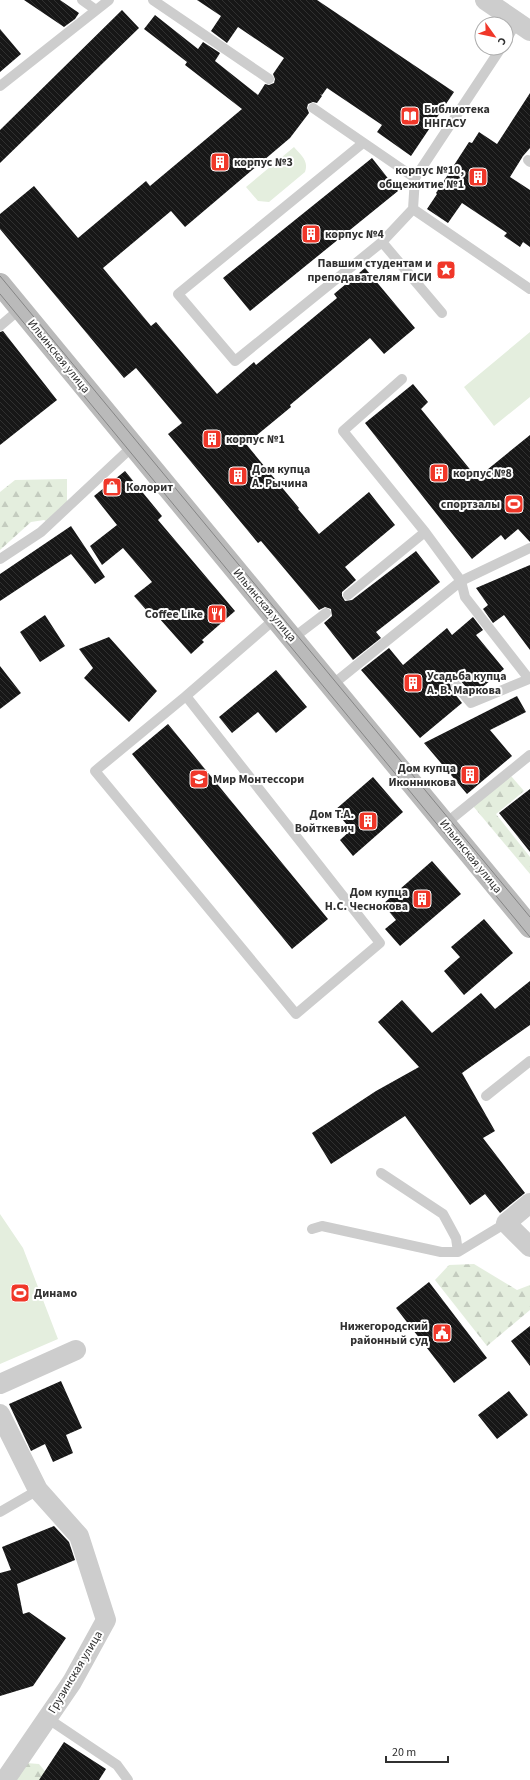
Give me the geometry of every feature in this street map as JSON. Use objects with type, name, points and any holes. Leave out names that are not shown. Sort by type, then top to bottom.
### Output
[{"type":"street","points":[[485,0],[524,27]]},
{"type":"street","name":"Ильинская улица","points":[[0,284],[530,927]]},
{"type":"street","points":[[530,1203],[506,1223],[530,1247]]},
{"type":"street","points":[[0,1384],[76,1350]]},
{"type":"street","name":"Грузинская улица","points":[[0,1414],[38,1490],[79,1536],[106,1620],[72,1682],[5,1780]]},
{"type":"lane","points":[[82,0],[96,10]]},
{"type":"lane","points":[[0,86],[109,0]]},
{"type":"lane","points":[[153,0],[269,79]]},
{"type":"lane","points":[[514,34],[524,27]]},
{"type":"lane","points":[[363,143],[178,294],[235,361],[382,242],[413,209],[416,178],[496,56]]},
{"type":"lane","points":[[313,108],[416,178]]},
{"type":"lane","points":[[413,209],[530,289]]},
{"type":"lane","points":[[382,242],[442,313]]},
{"type":"lane","points":[[0,326],[20,309]]},
{"type":"lane","points":[[402,379],[343,431],[425,532],[462,581],[465,598],[529,679],[471,703],[456,685]]},
{"type":"lane","points":[[0,559],[41,532],[133,446]]},
{"type":"lane","points":[[348,595],[425,532]]},
{"type":"lane","points":[[332,685],[462,581],[530,548]]},
{"type":"lane","points":[[293,638],[326,612]]},
{"type":"lane","points":[[186,696],[380,943],[296,1014],[95,771],[186,696],[276,618]]},
{"type":"lane","points":[[445,824],[530,755]]},
{"type":"lane","points":[[486,1096],[530,1061]]},
{"type":"lane","points":[[381,1173],[443,1214],[456,1238],[458,1252]]},
{"type":"lane","points":[[312,1230],[322,1226],[441,1252],[458,1252],[506,1223]]},
{"type":"lane","points":[[0,1512],[38,1490]]},
{"type":"lane","points":[[47,1718],[117,1765],[128,1780]]},
{"type":"green space","points":[[294,147],[305,161],[305,172],[269,202],[258,201],[246,187]]},
{"type":"green space","points":[[530,332],[530,397],[494,426],[464,387]]},
{"type":"green space","points":[[67,479],[67,505],[48,522],[44,520],[31,522],[0,550],[0,492],[15,480]]},
{"type":"green space","points":[[511,776],[524,791],[496,814],[530,857],[530,874],[473,806]]},
{"type":"green space","name":"Динамо","points":[[0,1214],[23,1248],[58,1339],[0,1364]]},
{"type":"green space","points":[[474,1264],[517,1290],[530,1285],[530,1310],[487,1346],[435,1280],[449,1265]]},
{"type":"green space","points":[[26,1763],[39,1764],[52,1780],[16,1780]]},
{"type":"building","points":[[24,0],[60,0],[79,13],[75,19],[64,27]]},
{"type":"building","points":[[197,0],[317,0],[454,92],[411,156],[377,132],[382,125],[327,88],[322,95],[320,94],[322,96],[317,103],[313,102],[308,104],[307,108],[309,113],[290,138],[185,227],[171,211],[103,268],[151,326],[156,322],[217,394],[254,362],[256,365],[337,298],[334,294],[365,268],[415,328],[384,354],[370,338],[246,444],[319,534],[369,492],[395,525],[345,567],[356,580],[342,592],[342,596],[345,601],[352,600],[416,551],[440,582],[376,632],[381,638],[353,660],[324,623],[332,616],[331,609],[325,607],[319,610],[261,541],[258,543],[168,434],[182,423],[136,368],[124,378],[0,229],[0,214],[34,186],[78,238],[146,181],[150,186],[242,109],[185,65],[187,62],[144,29],[155,15],[198,49],[203,42],[220,53],[215,61],[258,95],[265,84],[269,85],[274,83],[275,79],[273,74],[284,58],[238,27],[227,43],[211,31],[221,16]]},
{"type":"building","points":[[122,10],[139,28],[0,163],[0,130]]},
{"type":"building","points":[[0,29],[21,54],[0,72]]},
{"type":"building","name":"корпус №10, общежитие №1","points":[[530,93],[530,148],[523,156],[510,177],[530,190],[530,247],[523,242],[520,247],[504,236],[507,233],[462,203],[448,223],[427,209],[469,142],[472,143],[479,132],[497,144]]},
{"type":"building","name":"корпус №4","points":[[372,158],[398,191],[250,311],[223,278]]},
{"type":"building","points":[[3,331],[57,400],[0,445],[0,332]]},
{"type":"building","name":"корпус №8","points":[[413,384],[428,402],[421,409],[477,478],[530,435],[530,542],[518,529],[505,540],[501,535],[472,559],[365,423]]},
{"type":"building","points":[[125,471],[162,516],[158,520],[235,611],[202,640],[204,642],[191,654],[151,609],[148,612],[134,596],[152,582],[123,548],[102,565],[90,546],[117,525],[94,496]]},
{"type":"building","points":[[71,526],[105,577],[95,584],[71,554],[0,601],[0,574]]},
{"type":"building","points":[[530,565],[530,650],[504,615],[493,623],[483,609],[488,605],[476,588]]},
{"type":"building","points":[[45,615],[65,646],[40,662],[20,632]]},
{"type":"building","name":"Усадьба купца А. В. Маркова","points":[[473,617],[483,630],[476,635],[504,669],[473,695],[459,679],[452,680],[450,683],[451,689],[462,703],[420,738],[361,670],[389,648],[403,665],[447,628],[452,635]]},
{"type":"building","points":[[109,637],[157,691],[129,722],[84,678],[93,668],[79,649]]},
{"type":"building","points":[[0,666],[21,693],[0,709]]},
{"type":"building","points":[[276,670],[307,707],[276,733],[258,712],[232,733],[219,717]]},
{"type":"building","name":"Дом купца Иконникова","points":[[517,696],[526,712],[490,730],[512,756],[467,794],[424,743]]},
{"type":"building","points":[[168,724],[328,919],[292,949],[132,754]]},
{"type":"building","name":"Дом Т.А. Войткевич","points":[[373,777],[403,812],[353,856],[340,840],[351,830],[335,810]]},
{"type":"building","points":[[530,789],[530,852],[499,813]]},
{"type":"building","name":"Дом купца Н.С. Чеснокова","points":[[432,861],[461,894],[400,946],[385,929],[396,920],[383,904]]},
{"type":"building","points":[[484,919],[513,953],[464,995],[444,971],[460,957],[451,947]]},
{"type":"building","points":[[530,981],[530,1025],[462,1073],[495,1131],[483,1138],[525,1193],[500,1213],[485,1194],[470,1205],[405,1116],[331,1164],[312,1133],[376,1091],[419,1067],[378,1022],[402,1000],[432,1033],[481,993],[495,1009]]},
{"type":"building","name":"Нижегородский районный суд","points":[[429,1282],[487,1358],[454,1383],[396,1308]]},
{"type":"building","points":[[530,1326],[530,1366],[511,1341]]},
{"type":"building","points":[[61,1381],[82,1428],[66,1435],[73,1453],[53,1462],[45,1444],[31,1451],[9,1404]]},
{"type":"building","points":[[509,1391],[528,1415],[497,1439],[478,1415]]},
{"type":"building","points":[[54,1526],[69,1542],[75,1560],[17,1584],[23,1614],[29,1612],[66,1638],[33,1686],[0,1696],[0,1573],[11,1570],[2,1547]]},
{"type":"building","points":[[64,1742],[106,1769],[99,1780],[39,1780]]},
{"type":"tram line","points":[[0,276],[530,917]]},
{"type":"tram line","points":[[0,294],[530,937]]},
{"type":"place","name":"Библиотека ННГАСУ","points":[[410,116]]},
{"type":"place","name":"корпус №3","points":[[220,162]]},
{"type":"place","name":"корпус №10, общежитие №1","points":[[478,177]]},
{"type":"place","name":"корпус №4","points":[[311,234]]},
{"type":"place","name":"Павшим студентам и преподавателям ГИСИ","points":[[446,270]]},
{"type":"place","name":"корпус №1","points":[[212,439]]},
{"type":"place","name":"корпус №8","points":[[439,473]]},
{"type":"place","name":"Дом купца А. Рычина","points":[[238,476]]},
{"type":"place","name":"Колорит","points":[[112,487]]},
{"type":"place","name":"спортзалы","points":[[514,504]]},
{"type":"place","name":"Coffee Like","points":[[217,614]]},
{"type":"place","name":"Усадьба купца А. В. Маркова","points":[[413,683]]},
{"type":"place","name":"Дом купца Иконникова","points":[[470,775]]},
{"type":"place","name":"Мир Монтессори","points":[[199,779]]},
{"type":"place","name":"Дом Т.А. Войткевич","points":[[368,821]]},
{"type":"place","name":"Дом купца Н.С. Чеснокова","points":[[422,899]]},
{"type":"place","name":"Динамо","points":[[20,1293]]},
{"type":"place","name":"Нижегородский районный суд","points":[[442,1333]]}]
